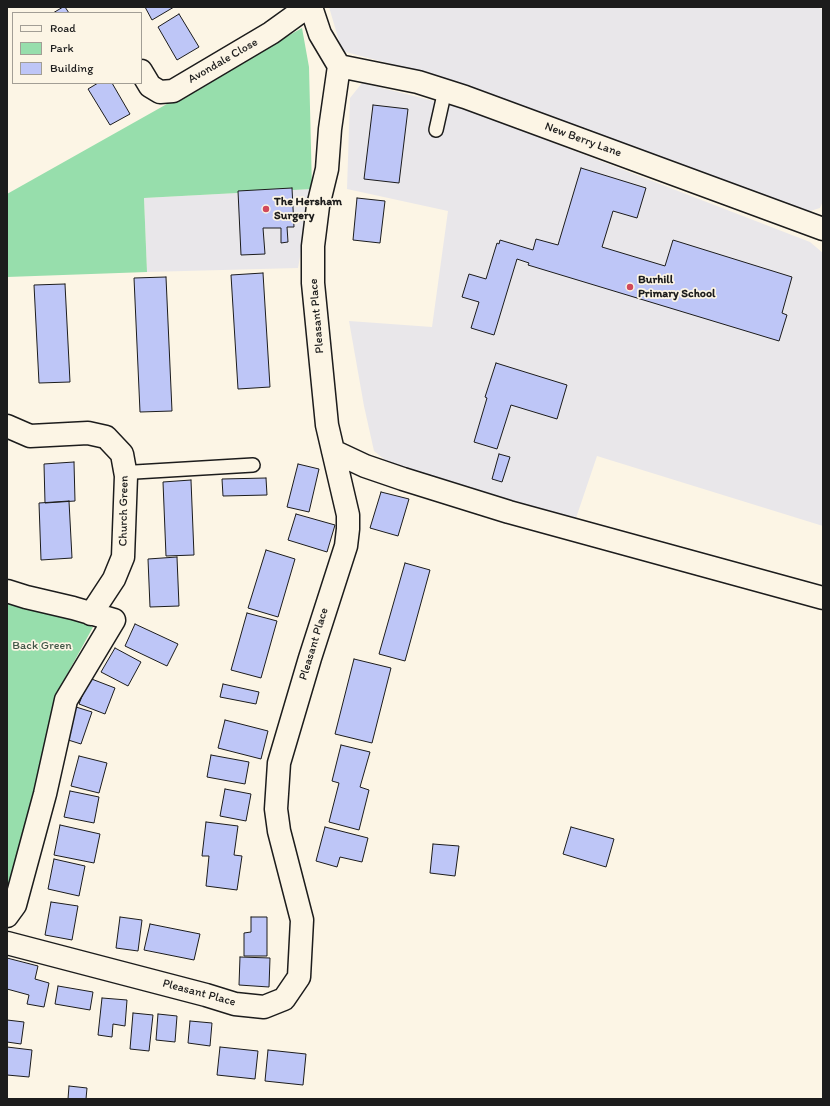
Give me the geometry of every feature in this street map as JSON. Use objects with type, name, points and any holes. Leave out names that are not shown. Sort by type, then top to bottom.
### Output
[{"type":"street","name":"Avondale Close","points":[[142,73],[150,86],[160,92],[173,91],[271,33],[307,7]]},
{"type":"street","points":[[311,7],[320,34],[339,66]]},
{"type":"street","name":"New Berry Lane","points":[[339,66],[418,82],[445,90],[823,229]]},
{"type":"street","name":"Pleasant Place","points":[[7,943],[235,1004],[264,1007],[284,999],[299,977],[302,920],[279,831],[276,809],[277,786],[279,763],[283,746],[346,546],[348,529],[348,515],[327,425],[313,283],[313,246],[318,206],[328,169],[330,129],[339,66]]},
{"type":"street","name":"Church Green","points":[[7,426],[30,436],[88,433],[106,437],[122,454],[126,476],[123,557],[114,579],[91,614]]},
{"type":"street","points":[[333,451],[365,466],[404,480],[509,512],[823,598]]},
{"type":"street","points":[[7,591],[26,598],[73,608],[114,620],[66,700],[45,794],[15,905],[7,916]]},
{"type":"lane","points":[[436,130],[445,90]]},
{"type":"lane","points":[[126,476],[135,472],[253,465]]},
{"type":"shaded area","points":[[329,7],[817,7],[823,10],[823,201],[820,208],[807,212],[448,79],[342,51]]},
{"type":"shaded area","name":"Burhill Primary School","points":[[362,83],[466,109],[810,242],[823,253],[823,526],[597,456],[575,521],[394,467],[374,451],[364,406],[349,321],[432,327],[448,211],[347,189],[350,98]]},
{"type":"shaded area","points":[[312,189],[298,268],[147,272],[144,198]]},
{"type":"green space","points":[[302,28],[309,67],[312,189],[144,198],[147,272],[7,277],[7,194]]},
{"type":"green space","name":"Back Green","points":[[7,597],[93,627],[58,691],[12,886],[7,895]]},
{"type":"building","points":[[65,7],[68,12],[55,12]]},
{"type":"building","points":[[145,7],[174,7],[152,20]]},
{"type":"building","points":[[179,14],[199,47],[177,60],[158,27]]},
{"type":"building","points":[[96,84],[113,84],[130,114],[110,125],[88,89]]},
{"type":"building","points":[[373,105],[408,109],[399,183],[364,179]]},
{"type":"building","points":[[581,168],[646,188],[637,218],[613,211],[602,247],[665,266],[673,240],[792,277],[782,313],[787,315],[779,341],[528,265],[529,263],[517,259],[494,335],[471,328],[479,302],[462,297],[469,274],[486,279],[497,243],[499,244],[500,240],[533,250],[536,239],[558,245]]},
{"type":"building","name":"The Hersham Surgery","points":[[292,188],[294,227],[287,227],[288,242],[281,243],[281,228],[263,228],[265,254],[241,255],[238,191]]},
{"type":"building","points":[[357,198],[385,201],[380,243],[353,240]]},
{"type":"building","points":[[263,273],[270,387],[238,389],[231,275]]},
{"type":"building","points":[[166,277],[172,411],[140,412],[134,278]]},
{"type":"building","points":[[65,284],[70,382],[39,383],[34,285]]},
{"type":"building","points":[[496,363],[567,385],[557,419],[511,405],[497,449],[474,442],[487,398],[485,397]]},
{"type":"building","points":[[499,454],[510,457],[502,482],[492,479]]},
{"type":"building","points":[[74,462],[75,501],[45,503],[44,464]]},
{"type":"building","points":[[298,464],[319,469],[309,512],[287,507]]},
{"type":"building","points":[[266,478],[267,495],[223,496],[222,479]]},
{"type":"building","points":[[191,480],[194,555],[166,556],[163,482]]},
{"type":"building","points":[[381,492],[409,499],[398,536],[370,528]]},
{"type":"building","points":[[69,501],[72,558],[41,560],[39,503]]},
{"type":"building","points":[[296,514],[335,525],[327,552],[288,540]]},
{"type":"building","points":[[266,550],[295,559],[278,617],[248,608]]},
{"type":"building","points":[[177,557],[179,606],[150,607],[148,559]]},
{"type":"building","points":[[405,563],[430,570],[405,661],[379,654]]},
{"type":"building","points":[[247,613],[277,621],[261,678],[231,670]]},
{"type":"building","points":[[135,624],[178,644],[167,666],[125,646]]},
{"type":"building","points":[[115,648],[141,662],[128,686],[101,672]]},
{"type":"building","points":[[354,659],[391,668],[372,743],[335,734]]},
{"type":"building","points":[[89,678],[115,688],[105,714],[79,704]]},
{"type":"building","points":[[223,684],[259,692],[256,704],[220,697]]},
{"type":"building","points":[[76,707],[92,712],[81,744],[65,739]]},
{"type":"building","points":[[225,720],[268,731],[261,759],[218,748]]},
{"type":"building","points":[[341,745],[370,752],[360,787],[369,790],[359,830],[329,822],[339,783],[332,781]]},
{"type":"building","points":[[211,755],[249,762],[245,784],[207,777]]},
{"type":"building","points":[[79,756],[107,763],[99,793],[71,786]]},
{"type":"building","points":[[225,789],[251,794],[246,821],[220,816]]},
{"type":"building","points":[[70,791],[99,797],[94,823],[64,817]]},
{"type":"building","points":[[206,822],[238,826],[234,855],[242,856],[237,890],[206,886],[209,856],[202,856]]},
{"type":"building","points":[[60,825],[100,834],[94,863],[54,855]]},
{"type":"building","points":[[325,827],[368,838],[362,862],[340,857],[337,867],[316,861]]},
{"type":"building","points":[[571,827],[614,839],[606,867],[563,854]]},
{"type":"building","points":[[433,844],[459,846],[455,876],[430,873]]},
{"type":"building","points":[[54,859],[85,866],[79,896],[48,889]]},
{"type":"building","points":[[51,902],[78,906],[72,940],[45,935]]},
{"type":"building","points":[[120,917],[142,920],[138,951],[116,948]]},
{"type":"building","points":[[251,917],[267,917],[267,956],[244,956],[244,933],[251,932]]},
{"type":"building","points":[[150,924],[200,934],[194,960],[144,950]]},
{"type":"building","points":[[240,957],[270,958],[269,987],[239,985]]},
{"type":"building","points":[[7,958],[38,966],[35,979],[49,983],[44,1007],[27,1004],[29,995],[7,989]]},
{"type":"building","points":[[58,986],[93,992],[90,1010],[55,1004]]},
{"type":"building","points":[[102,998],[127,1000],[125,1026],[113,1024],[112,1037],[98,1035]]},
{"type":"building","points":[[133,1013],[153,1015],[149,1051],[130,1049]]},
{"type":"building","points":[[158,1014],[177,1016],[175,1042],[156,1040]]},
{"type":"building","points":[[7,1020],[24,1022],[21,1044],[7,1042]]},
{"type":"building","points":[[190,1021],[212,1023],[210,1046],[188,1043]]},
{"type":"building","points":[[7,1047],[32,1050],[29,1077],[7,1075]]},
{"type":"building","points":[[220,1047],[258,1051],[255,1079],[217,1075]]},
{"type":"building","points":[[268,1050],[306,1054],[303,1085],[265,1081]]},
{"type":"building","points":[[69,1086],[87,1088],[86,1099],[68,1099]]},
{"type":"place","name":"The Hersham Surgery","points":[[266,209]]},
{"type":"place","name":"Burhill Primary School","points":[[630,287]]}]
